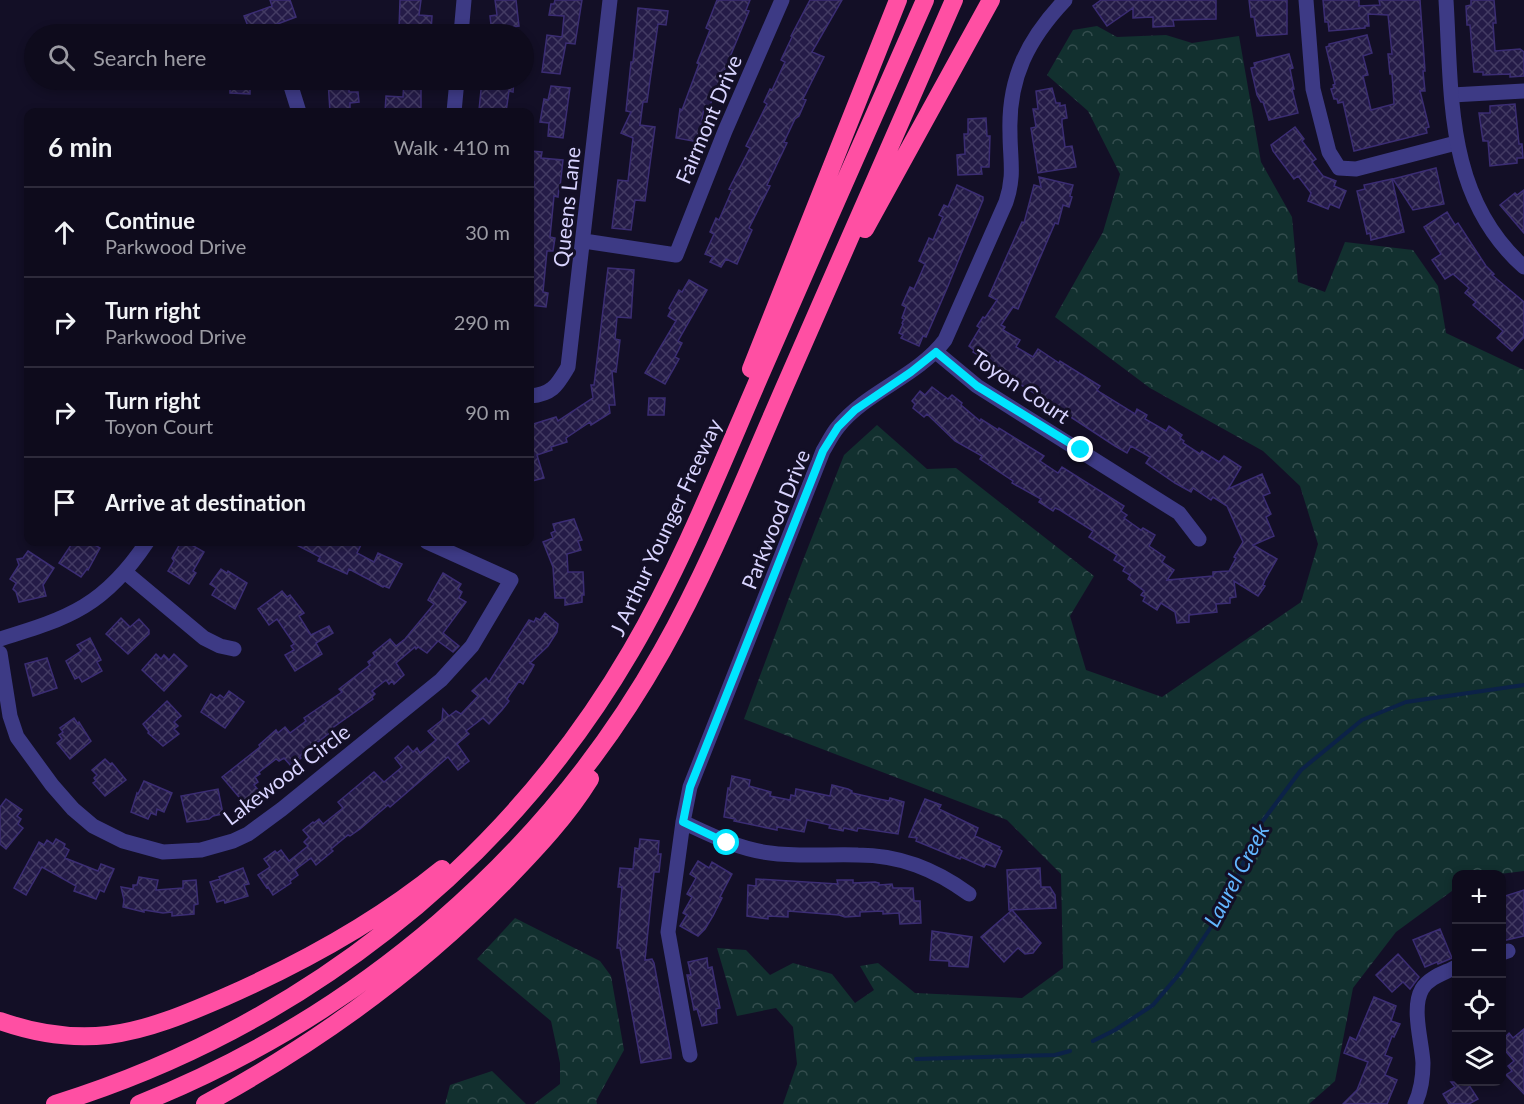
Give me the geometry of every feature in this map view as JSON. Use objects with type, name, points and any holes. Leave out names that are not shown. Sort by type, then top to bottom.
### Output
[{"type":"highway","points":[[693,528],[769,320],[898,0]]},
{"type":"highway","name":"J Arthur Younger Freeway","points":[[55,1104],[133,1077],[210,1044],[282,1004],[344,963],[410,912],[459,869],[516,809],[569,744],[631,652],[666,587],[925,0]]},
{"type":"highway","points":[[205,1104],[286,1057],[351,1015],[410,969],[465,920],[535,850],[577,798],[675,629],[700,578],[954,0]]},
{"type":"highway","points":[[813,322],[991,0]]},
{"type":"highway","points":[[139,1104],[217,1070],[291,1030],[361,984],[428,932],[490,876],[548,814],[584,770],[632,701]]},
{"type":"highway","points":[[0,1021],[21,1028],[55,1034],[93,1036],[118,1033],[180,1015],[264,979],[355,930],[422,885],[470,844],[569,744]]},
{"type":"street","points":[[462,24],[464,0]]},
{"type":"street","name":"Queens Lane","points":[[534,396],[544,395],[556,386],[568,367],[610,0]]},
{"type":"street","name":"Fairmont Drive","points":[[584,241],[676,255],[725,131],[782,0]]},
{"type":"street","name":"Parkwood Drive","points":[[690,1055],[668,932],[690,787],[823,451],[838,427],[855,410],[911,372],[936,352],[945,340],[1010,188],[1013,174],[1010,116],[1015,80],[1041,26],[1065,0]]},
{"type":"street","points":[[1306,0],[1313,89],[1329,152],[1339,168],[1356,169],[1456,143]]},
{"type":"street","points":[[1446,0],[1456,143],[1466,180],[1479,209],[1496,237],[1524,267]]},
{"type":"street","points":[[292,90],[298,108]]},
{"type":"street","points":[[454,108],[456,90]]},
{"type":"street","points":[[1452,95],[1524,91]]},
{"type":"street","name":"Toyon Court","points":[[936,352],[977,386],[1179,513],[1199,539]]},
{"type":"street","points":[[0,639],[49,624],[75,612],[100,596],[125,572],[144,546]]},
{"type":"street","name":"Lakewood Circle","points":[[0,653],[10,716],[17,737],[52,785],[84,819],[123,841],[163,852],[183,852],[218,846],[248,834],[291,801],[441,680],[472,646],[511,580],[436,546]]},
{"type":"street","points":[[125,572],[204,638],[220,646],[234,649]]},
{"type":"street","points":[[683,822],[727,843],[770,853],[894,858],[932,870],[969,894]]},
{"type":"street","points":[[1416,1104],[1420,1093],[1423,1063],[1417,1005],[1421,990],[1430,980],[1452,969]]},
{"type":"green space","points":[[1097,26],[1117,37],[1166,35],[1192,43],[1239,36],[1261,162],[1292,217],[1298,282],[1325,292],[1345,242],[1413,250],[1438,286],[1446,333],[1524,370],[1524,871],[1506,873],[1506,870],[1452,870],[1452,891],[1396,932],[1353,988],[1335,1081],[1309,1104],[783,1104],[797,1064],[793,1027],[776,1008],[737,1016],[717,948],[746,950],[770,975],[793,963],[832,974],[855,1003],[874,990],[860,966],[878,963],[915,993],[1022,998],[1063,968],[1061,874],[1007,820],[744,719],[844,455],[877,425],[927,469],[956,468],[1094,576],[1070,616],[1086,670],[1162,697],[1301,602],[1318,544],[1300,486],[1263,451],[1150,388],[1055,317],[1103,232],[1120,174],[1088,111],[1047,75],[1073,30]]},
{"type":"green space","points":[[515,918],[600,961],[611,976],[624,1050],[596,1101],[597,1104],[534,1104],[560,1084],[560,1063],[551,1021],[477,959]]},
{"type":"green space","points":[[492,1071],[526,1104],[445,1104],[450,1085]]},
{"type":"building","points":[[270,0],[290,0],[296,17],[277,24],[247,24],[244,16],[272,6]]},
{"type":"building","points":[[400,0],[421,0],[419,15],[432,16],[432,24],[399,24]]},
{"type":"building","points":[[495,0],[516,0],[519,24],[491,24],[490,16],[497,15]]},
{"type":"building","points":[[555,0],[582,0],[575,44],[566,43],[560,74],[542,72],[547,35],[562,37],[564,16],[549,15],[551,4],[554,4]]},
{"type":"building","points":[[717,0],[750,0],[746,10],[749,11],[708,110],[704,108],[698,142],[676,138],[680,109],[682,110],[699,64],[697,63],[710,30],[706,28]]},
{"type":"building","points":[[810,0],[842,0],[812,52],[824,57],[803,99],[806,100],[799,116],[795,119],[784,142],[787,143],[767,185],[770,186],[749,228],[752,230],[737,264],[726,259],[721,267],[710,262],[713,257],[705,254],[714,234],[710,232],[716,218],[719,220],[732,190],[729,189],[750,148],[746,146],[767,104],[764,102],[785,62],[781,60]]},
{"type":"building","points":[[1101,0],[1216,0],[1216,19],[1173,20],[1174,26],[1153,27],[1153,17],[1133,18],[1133,8],[1107,26],[1093,6]]},
{"type":"building","points":[[1249,0],[1287,0],[1287,34],[1257,36]]},
{"type":"building","points":[[1323,0],[1359,0],[1359,6],[1380,5],[1379,0],[1420,0],[1425,91],[1420,91],[1429,127],[1426,128],[1427,133],[1354,151],[1343,102],[1338,103],[1337,99],[1334,99],[1331,89],[1335,84],[1326,47],[1329,44],[1367,35],[1372,53],[1363,56],[1368,75],[1363,76],[1371,110],[1394,104],[1388,54],[1392,54],[1388,15],[1368,14],[1369,26],[1365,28],[1329,31],[1328,22],[1325,22]]},
{"type":"building","points":[[1471,0],[1494,0],[1495,51],[1520,49],[1524,52],[1524,76],[1483,75],[1483,72],[1474,72],[1466,6],[1471,5]]},
{"type":"building","points":[[638,8],[668,11],[666,25],[658,24],[647,102],[643,102],[640,125],[655,127],[645,201],[635,200],[631,230],[612,228],[618,180],[628,181],[633,138],[621,133],[631,112],[626,111]]},
{"type":"building","points":[[1289,54],[1293,68],[1290,69],[1294,89],[1292,89],[1298,113],[1269,120],[1263,102],[1257,95],[1251,68],[1255,67],[1254,63]]},
{"type":"building","points":[[551,86],[570,88],[563,138],[548,136],[549,123],[540,122],[544,99],[548,100]]},
{"type":"building","points":[[1052,88],[1056,103],[1060,103],[1060,106],[1065,105],[1067,118],[1062,119],[1062,123],[1065,147],[1072,146],[1076,167],[1038,173],[1031,128],[1036,127],[1033,109],[1038,109],[1036,91]]},
{"type":"building","points":[[230,90],[250,90],[250,94],[230,93]]},
{"type":"building","points":[[329,90],[358,92],[359,102],[350,103],[350,108],[330,108]]},
{"type":"building","points":[[403,90],[421,90],[421,108],[385,108],[386,96],[403,97]]},
{"type":"building","points":[[481,90],[513,90],[513,92],[509,91],[507,108],[479,108]]},
{"type":"building","points":[[1515,104],[1519,144],[1522,144],[1523,158],[1517,158],[1517,163],[1490,166],[1488,141],[1483,141],[1479,113],[1490,113],[1490,106]]},
{"type":"building","points":[[986,118],[987,136],[990,136],[989,167],[981,167],[982,174],[958,175],[957,155],[965,154],[964,134],[968,134],[968,119]]},
{"type":"building","points":[[1295,127],[1304,139],[1302,141],[1316,159],[1312,162],[1323,176],[1336,181],[1334,186],[1346,191],[1339,208],[1330,204],[1328,209],[1308,201],[1311,193],[1298,176],[1294,179],[1273,151],[1271,145]]},
{"type":"building","points":[[534,151],[542,152],[541,158],[563,160],[558,197],[554,196],[550,237],[555,238],[553,251],[547,251],[543,292],[548,293],[546,307],[534,306]]},
{"type":"building","points":[[1436,168],[1444,204],[1413,210],[1393,179]]},
{"type":"building","points":[[1039,177],[1073,185],[1070,196],[1072,197],[1069,207],[1063,205],[1058,224],[1055,223],[1018,309],[1013,307],[1001,325],[1005,327],[1003,330],[1020,340],[1016,347],[1033,357],[1038,349],[1059,363],[1060,361],[1100,386],[1097,390],[1135,414],[1137,409],[1147,415],[1145,419],[1166,431],[1169,426],[1182,435],[1180,438],[1184,441],[1183,443],[1200,454],[1202,451],[1219,462],[1224,456],[1241,467],[1228,489],[1262,474],[1270,493],[1263,496],[1271,514],[1266,517],[1274,536],[1253,545],[1277,559],[1258,596],[1234,581],[1236,597],[1230,598],[1230,603],[1216,604],[1217,612],[1189,615],[1189,622],[1177,623],[1175,612],[1161,603],[1157,610],[1143,601],[1145,597],[1141,595],[1144,591],[1128,579],[1130,575],[1123,571],[1125,567],[1114,560],[1117,555],[1089,537],[1093,531],[1060,510],[1055,508],[1053,511],[1039,502],[1041,499],[1012,483],[1013,481],[980,459],[982,456],[955,441],[927,414],[924,417],[913,408],[915,404],[912,401],[920,391],[925,395],[932,387],[948,399],[952,395],[980,421],[981,419],[998,430],[999,428],[1044,456],[1040,461],[1058,473],[1062,467],[1124,506],[1121,511],[1127,515],[1124,518],[1141,530],[1143,528],[1155,535],[1149,546],[1165,557],[1162,562],[1174,570],[1167,580],[1213,576],[1213,572],[1229,571],[1243,542],[1227,506],[1213,497],[1211,500],[1193,488],[1191,492],[1175,483],[1146,463],[1150,457],[1131,446],[1127,453],[1115,446],[1000,373],[983,361],[985,359],[973,352],[974,350],[969,346],[980,328],[977,326],[997,300],[989,296],[1022,222],[1024,223],[1034,185],[1041,187]]},
{"type":"building","points":[[1392,179],[1404,232],[1371,240],[1370,233],[1367,234],[1357,191],[1365,189],[1364,185]]},
{"type":"building","points":[[957,185],[983,197],[983,200],[926,337],[923,336],[919,346],[901,338],[903,335],[899,333],[906,307],[902,305],[910,287],[914,289],[925,264],[919,261],[929,238],[933,240],[943,217],[939,215],[944,205],[948,207]]},
{"type":"building","points":[[1524,190],[1524,233],[1500,205],[1515,193],[1517,195]]},
{"type":"building","points":[[1447,212],[1455,225],[1458,223],[1486,266],[1494,274],[1492,275],[1524,302],[1524,337],[1512,351],[1497,338],[1503,331],[1473,305],[1476,302],[1465,293],[1469,288],[1453,274],[1445,279],[1432,260],[1441,254],[1424,227]]},
{"type":"building","points":[[608,268],[634,270],[631,318],[617,317],[615,339],[620,340],[616,372],[612,371],[615,405],[609,405],[610,413],[591,425],[590,422],[566,438],[567,442],[537,455],[544,478],[534,480],[534,424],[556,417],[558,421],[593,398],[591,385],[594,385]]},
{"type":"building","points":[[689,280],[707,290],[678,341],[682,343],[675,357],[679,359],[665,384],[645,373],[676,321],[668,316],[671,310],[669,308],[679,290],[682,292]]},
{"type":"building","points":[[649,398],[665,398],[664,415],[648,415]]},
{"type":"building","points":[[574,519],[582,540],[578,541],[581,550],[567,554],[568,572],[583,572],[584,595],[582,595],[582,602],[565,605],[565,598],[555,598],[553,567],[543,542],[553,538],[551,533],[555,531],[553,524]]},
{"type":"building","points":[[70,546],[100,548],[88,570],[81,577],[59,563]]},
{"type":"building","points":[[179,546],[194,546],[204,552],[193,571],[196,573],[189,584],[168,571],[174,561],[172,558]]},
{"type":"building","points":[[299,546],[360,546],[357,553],[374,562],[378,553],[402,564],[389,588],[349,569],[347,574],[318,561],[320,557]]},
{"type":"building","points":[[28,551],[54,568],[43,585],[46,596],[19,602],[13,589],[16,583],[10,579],[19,565],[17,559],[23,558]]},
{"type":"building","points":[[221,569],[247,583],[235,609],[212,595],[216,588],[210,584]]},
{"type":"building","points":[[443,573],[461,584],[458,589],[462,592],[459,598],[466,602],[443,633],[459,646],[453,652],[438,641],[427,653],[415,647],[396,663],[404,675],[394,684],[392,681],[389,684],[386,680],[372,691],[375,694],[373,699],[331,729],[332,731],[291,766],[284,758],[279,761],[276,759],[259,772],[260,774],[255,777],[258,782],[254,785],[259,791],[244,803],[222,777],[260,747],[259,745],[276,730],[278,733],[285,727],[290,733],[306,721],[304,718],[342,692],[339,689],[370,665],[368,662],[375,656],[373,653],[390,639],[396,646],[405,639],[434,604],[428,600]]},
{"type":"building","points":[[282,591],[287,597],[290,595],[304,613],[299,616],[311,635],[329,626],[333,633],[316,643],[322,654],[295,671],[285,655],[294,650],[291,646],[294,644],[277,619],[269,625],[258,609]]},
{"type":"building","points":[[545,613],[558,624],[557,632],[548,646],[530,663],[534,665],[531,671],[523,684],[519,681],[502,710],[489,724],[483,718],[466,731],[469,734],[457,744],[469,761],[458,770],[448,757],[390,807],[388,805],[360,829],[348,835],[316,865],[311,858],[295,870],[298,875],[290,881],[291,883],[273,895],[258,875],[270,867],[264,859],[275,851],[277,853],[281,850],[289,861],[308,846],[304,842],[309,837],[303,830],[319,819],[323,824],[343,808],[338,802],[374,772],[384,782],[402,767],[395,758],[408,746],[413,752],[417,748],[420,753],[436,740],[428,731],[442,720],[443,709],[449,716],[456,711],[461,714],[478,696],[472,691],[486,678],[489,682],[529,620],[534,622],[536,618],[540,620]]},
{"type":"building","points":[[121,618],[130,627],[139,619],[149,630],[149,634],[128,654],[106,634]]},
{"type":"building","points":[[90,638],[101,660],[97,662],[102,671],[82,682],[79,677],[75,679],[66,661],[81,651],[77,645]]},
{"type":"building","points":[[156,654],[161,659],[164,655],[169,660],[174,654],[187,666],[164,691],[142,670]]},
{"type":"building","points":[[47,658],[57,688],[33,696],[25,664]]},
{"type":"building","points":[[229,691],[244,702],[225,728],[201,712],[211,694],[217,698],[220,695],[224,698]]},
{"type":"building","points":[[167,701],[181,716],[174,722],[178,726],[174,729],[179,734],[163,746],[148,733],[143,724]]},
{"type":"building","points":[[74,718],[91,741],[70,759],[57,743],[62,739],[59,735],[63,732],[60,728]]},
{"type":"building","points":[[105,759],[110,764],[112,763],[126,780],[105,796],[93,783],[97,775],[92,770]]},
{"type":"building","points":[[732,776],[750,780],[749,786],[771,792],[770,796],[790,800],[791,795],[795,796],[796,789],[830,796],[832,785],[848,789],[852,793],[904,802],[898,834],[858,828],[857,831],[844,828],[843,831],[829,828],[830,825],[807,820],[804,832],[777,827],[777,830],[734,821],[735,819],[724,817]]},
{"type":"building","points":[[144,781],[172,793],[164,812],[157,809],[156,815],[151,813],[148,819],[131,812],[137,793]]},
{"type":"building","points":[[218,789],[223,814],[209,819],[187,822],[181,796]]},
{"type":"building","points":[[6,799],[22,810],[17,816],[21,819],[18,824],[23,828],[6,849],[0,844],[0,807]]},
{"type":"building","points":[[925,799],[941,805],[939,809],[978,828],[975,836],[1000,847],[1002,851],[995,867],[986,864],[984,867],[961,857],[960,859],[916,841],[917,838],[909,837]]},
{"type":"building","points":[[56,839],[65,844],[64,847],[69,850],[65,858],[98,871],[101,864],[114,869],[104,892],[100,890],[96,899],[74,891],[76,886],[42,867],[26,895],[14,888],[39,842],[44,845],[47,840],[53,844]]},
{"type":"building","points":[[640,839],[659,841],[658,854],[661,854],[659,872],[654,872],[645,960],[652,959],[654,963],[671,1054],[671,1058],[641,1063],[620,948],[617,948],[622,887],[618,887],[620,868],[633,869],[635,848],[639,849]]},
{"type":"building","points":[[698,861],[709,868],[712,862],[732,874],[713,916],[698,936],[680,926],[687,915],[683,913],[692,897],[687,894],[696,878],[690,874]]},
{"type":"building","points":[[243,868],[249,884],[244,885],[248,896],[225,903],[224,900],[217,902],[210,882]]},
{"type":"building","points":[[1040,868],[1041,887],[1050,887],[1055,895],[1056,908],[1009,910],[1007,870]]},
{"type":"building","points":[[139,877],[158,880],[156,890],[183,888],[183,881],[196,880],[198,904],[194,905],[194,914],[172,916],[172,912],[144,910],[144,912],[123,907],[121,887],[133,889]]},
{"type":"building","points":[[756,879],[838,884],[837,880],[853,880],[853,883],[875,882],[879,885],[892,884],[893,888],[913,888],[914,901],[920,901],[921,923],[900,924],[899,913],[883,914],[883,911],[860,912],[860,916],[845,917],[788,911],[788,917],[768,916],[768,919],[747,916],[748,885],[756,886]]},
{"type":"building","points":[[1524,890],[1524,936],[1506,940],[1506,924],[1506,896]]},
{"type":"building","points":[[1012,910],[1041,943],[1033,953],[1025,954],[1018,948],[1004,962],[981,937]]},
{"type":"building","points":[[1440,929],[1452,958],[1425,967],[1413,940]]},
{"type":"building","points":[[932,931],[972,937],[968,967],[949,966],[949,961],[930,960]]},
{"type":"building","points":[[1398,954],[1419,977],[1410,989],[1403,982],[1392,992],[1376,975]]},
{"type":"building","points":[[707,958],[708,968],[712,967],[720,1008],[716,1009],[717,1023],[702,1026],[697,1009],[694,1010],[687,975],[691,975],[688,962]]},
{"type":"building","points":[[1374,997],[1396,1006],[1391,1021],[1400,1024],[1394,1037],[1392,1036],[1385,1055],[1392,1058],[1385,1075],[1397,1080],[1387,1104],[1343,1104],[1357,1090],[1368,1062],[1344,1053],[1350,1037],[1356,1040]]},
{"type":"building","points":[[1524,1029],[1524,1094],[1506,1075],[1512,1071],[1508,1066],[1514,1061],[1506,1052],[1506,1036],[1509,1033],[1513,1038]]},
{"type":"building","points":[[1470,1086],[1478,1099],[1469,1104],[1449,1104],[1443,1094],[1455,1087]]},
{"type":"waterway","name":"Laurel Creek","points":[[1093,1041],[1115,1030],[1153,1005],[1181,972],[1225,906],[1259,826],[1301,770],[1362,720],[1406,702],[1524,685]]},
{"type":"waterway","name":"Laurel Creek","points":[[916,1059],[1055,1055],[1070,1051]]},
{"type":"route","points":[[727,843],[683,822],[690,787],[823,451],[838,427],[855,410],[936,352],[977,386],[1081,450]]}]
